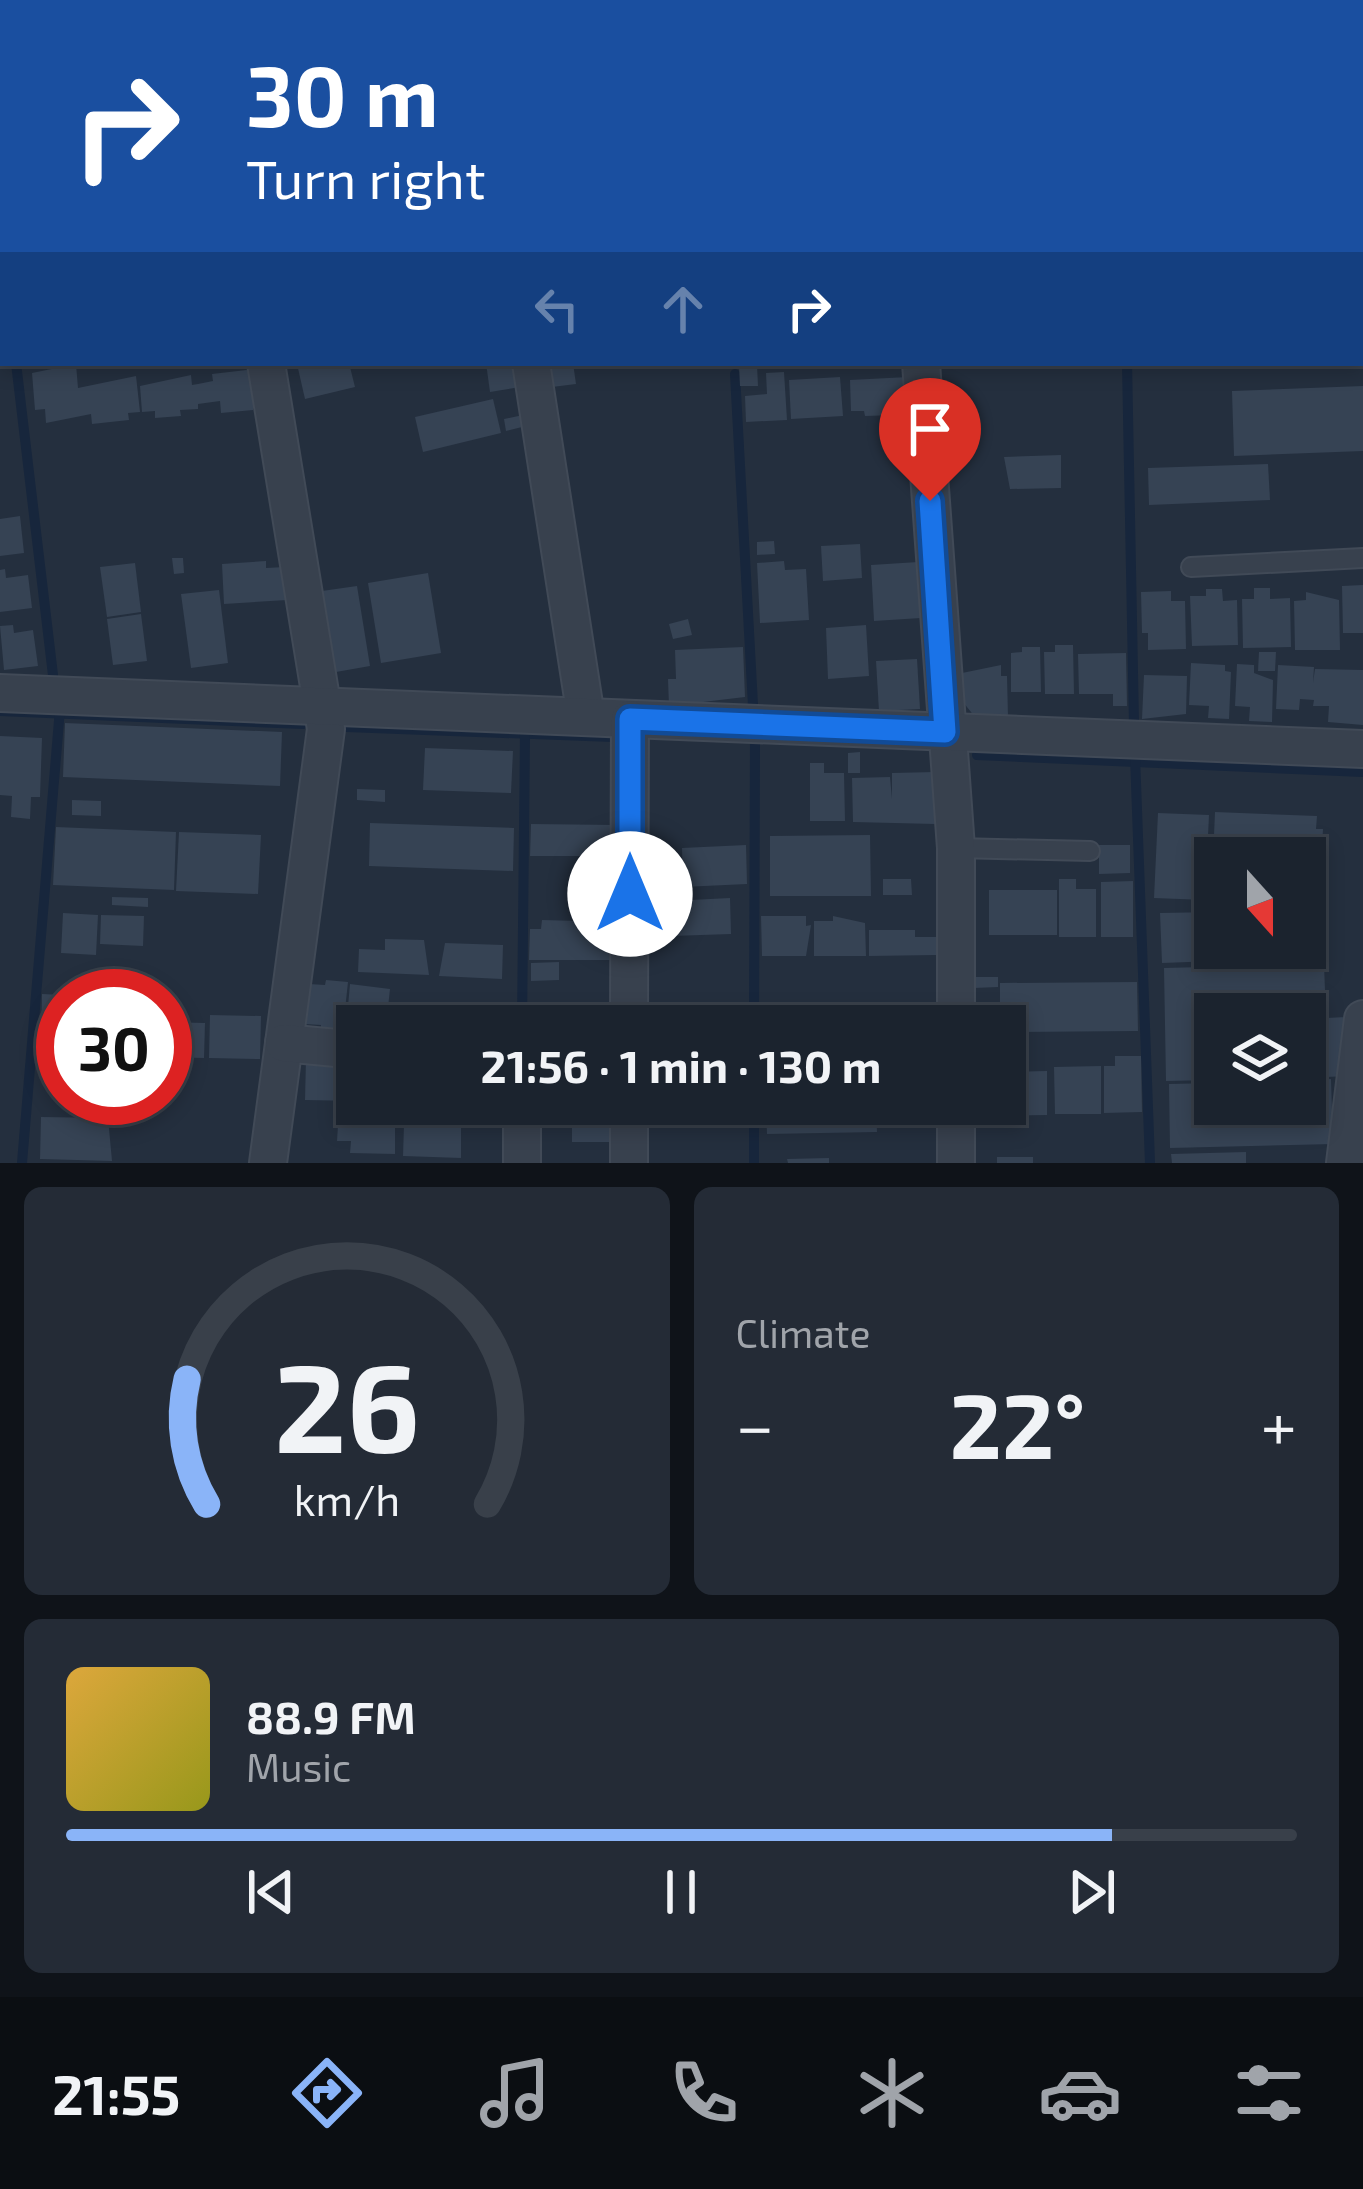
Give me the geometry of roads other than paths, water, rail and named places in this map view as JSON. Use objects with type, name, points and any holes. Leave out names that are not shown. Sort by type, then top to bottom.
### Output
[{"type":"street","points":[[266,366],[326,729],[268,1163]]},
{"type":"street","points":[[531,366],[586,717]]},
{"type":"street","points":[[921,366],[956,848],[956,1005]]},
{"type":"street","points":[[0,693],[1363,749]]},
{"type":"street","points":[[629,1005],[630,719]]},
{"type":"street","points":[[1345,1163],[1363,1019]]},
{"type":"street","points":[[284,1043],[336,1048]]},
{"type":"street","points":[[522,1125],[522,1163]]},
{"type":"street","points":[[629,1125],[629,1163]]},
{"type":"street","points":[[956,1125],[956,1163]]},
{"type":"lane","points":[[1191,567],[1363,558]]},
{"type":"lane","points":[[956,848],[1090,850]]},
{"type":"waterway","points":[[16,366],[53,675]]},
{"type":"waterway","points":[[1127,366],[1134,724]]},
{"type":"waterway","points":[[735,374],[753,705]]},
{"type":"waterway","points":[[22,1163],[60,709]]},
{"type":"waterway","points":[[0,711],[303,724]]},
{"type":"waterway","points":[[347,727],[613,737]]},
{"type":"waterway","points":[[522,1005],[525,734]]},
{"type":"waterway","points":[[754,1005],[755,742]]},
{"type":"waterway","points":[[977,755],[1363,772]]},
{"type":"waterway","points":[[1135,756],[1150,1163]]},
{"type":"waterway","points":[[754,1125],[754,1163]]}]
